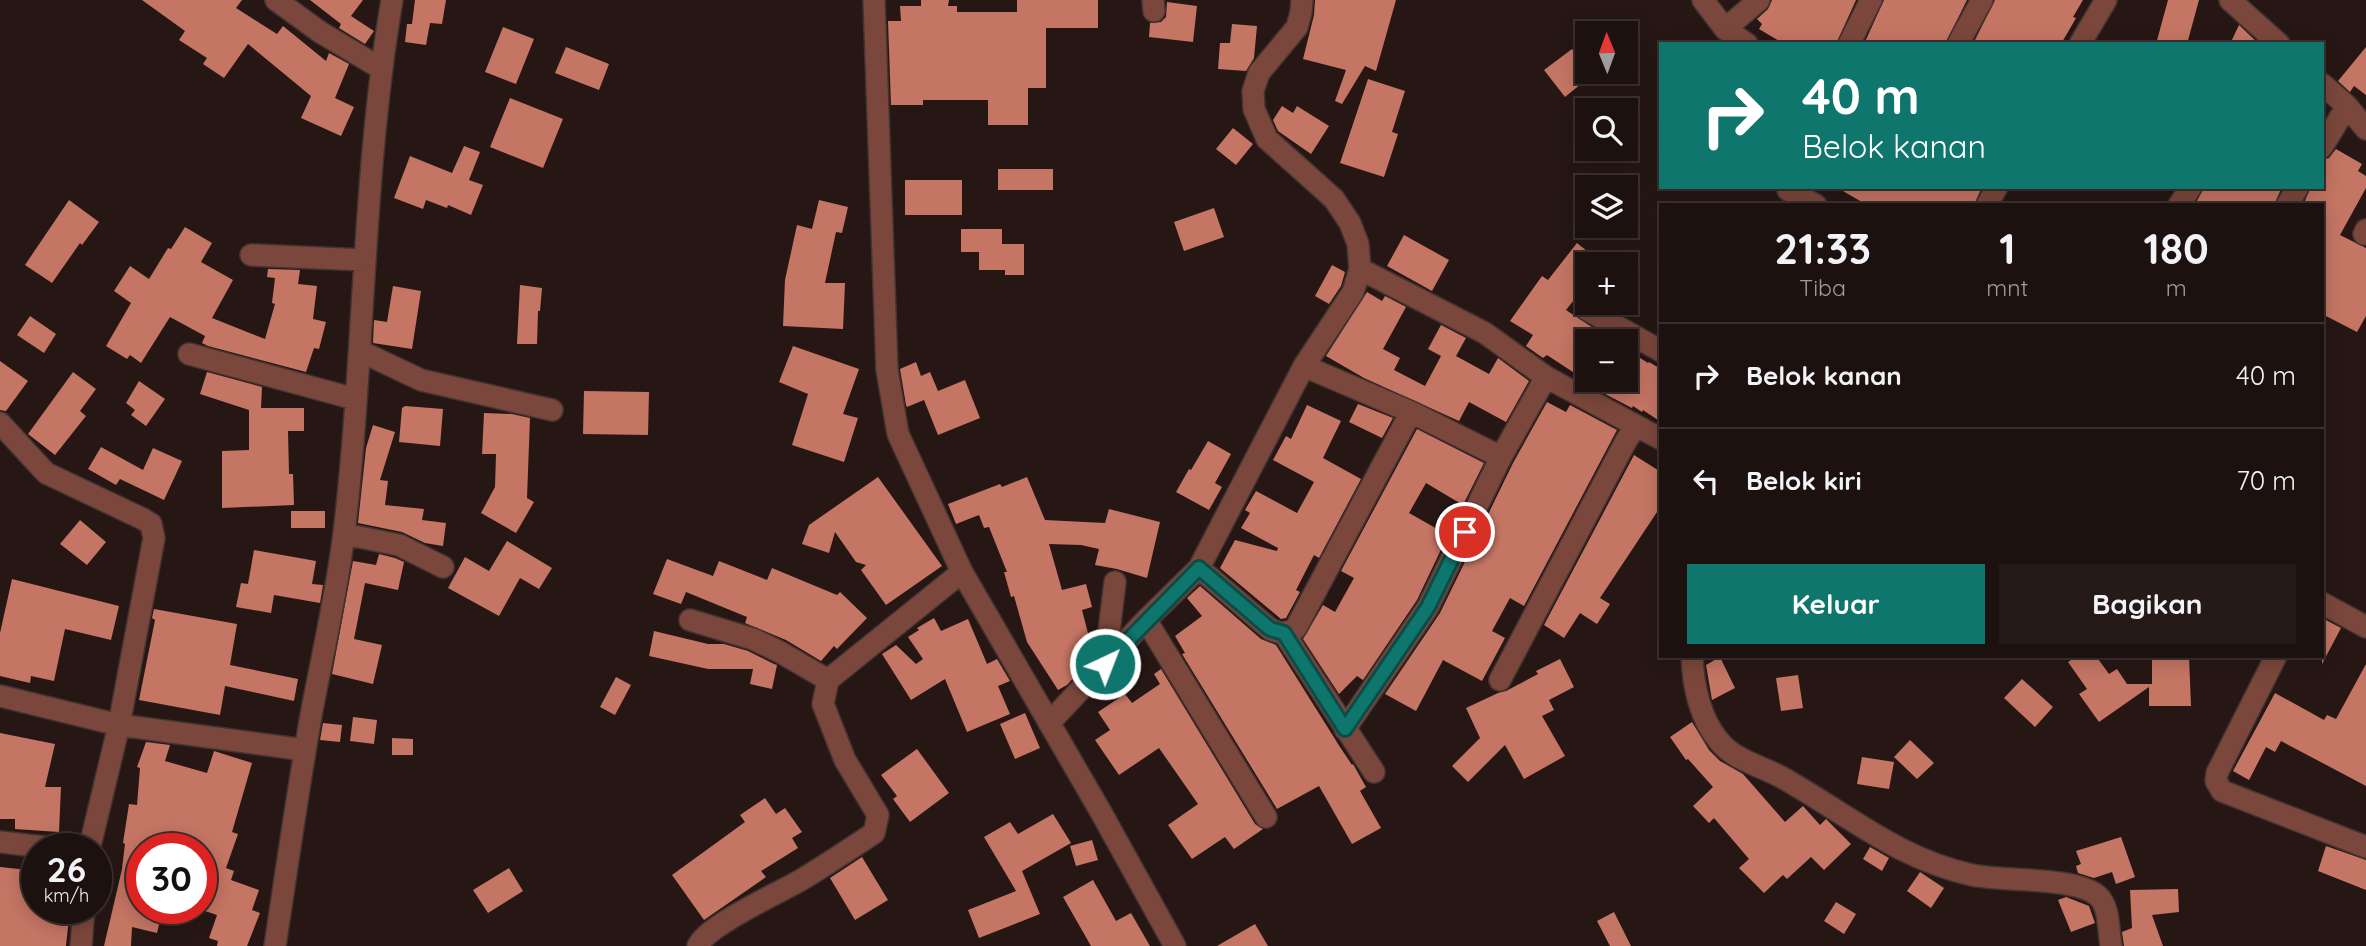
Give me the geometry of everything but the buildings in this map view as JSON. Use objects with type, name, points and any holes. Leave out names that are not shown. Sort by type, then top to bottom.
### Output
[{"type":"street","points":[[276,0],[320,32],[382,69]]},
{"type":"street","points":[[275,946],[305,750],[344,534],[360,351],[364,260],[382,69],[392,0]]},
{"type":"street","points":[[874,0],[887,370],[898,434],[962,572],[1175,946]]},
{"type":"street","points":[[1049,723],[1199,568],[1304,366],[1353,292],[1360,269],[1358,244],[1350,223],[1334,199],[1267,139],[1254,109],[1253,91],[1259,73],[1297,27],[1302,0]]},
{"type":"street","points":[[1703,0],[1725,29],[1744,42]]},
{"type":"street","points":[[1725,29],[1759,0]]},
{"type":"street","points":[[1850,42],[1871,0]]},
{"type":"street","points":[[1959,42],[1982,0]]},
{"type":"street","points":[[2081,42],[2106,0]]},
{"type":"street","points":[[2230,0],[2277,42]]},
{"type":"street","points":[[2324,86],[2347,106],[2366,129]]},
{"type":"street","points":[[2324,144],[2347,106]]},
{"type":"street","points":[[1788,190],[1812,203]]},
{"type":"street","points":[[251,255],[364,260]]},
{"type":"street","points":[[1360,269],[1485,333],[1546,377],[1659,438]]},
{"type":"street","points":[[1597,315],[1659,350]]},
{"type":"street","points":[[360,351],[421,380],[552,410]]},
{"type":"street","points":[[189,354],[355,399]]},
{"type":"street","points":[[1304,366],[1411,412],[1501,457]]},
{"type":"street","points":[[1345,729],[1428,607],[1501,457],[1546,377]]},
{"type":"street","points":[[1199,568],[1270,629],[1284,633],[1296,628],[1411,412]]},
{"type":"street","points":[[0,423],[46,474],[150,524],[154,538],[119,725],[93,833]]},
{"type":"street","points":[[1500,680],[1636,426]]},
{"type":"street","points":[[344,534],[399,545],[443,567]]},
{"type":"street","points":[[698,946],[701,940],[735,916],[802,879],[874,833],[878,815],[845,760],[823,704],[828,680],[962,572]]},
{"type":"street","points":[[1105,664],[1115,582]]},
{"type":"street","points":[[2324,604],[2366,627]]},
{"type":"street","points":[[690,620],[753,639],[828,680]]},
{"type":"street","points":[[1146,620],[1266,817]]},
{"type":"street","points":[[1284,633],[1374,772]]},
{"type":"street","points":[[1692,658],[1693,677],[1701,707],[1719,742],[1731,752],[1788,781],[1892,846],[1938,865],[1974,876],[2064,884],[2087,889],[2105,905],[2111,946]]},
{"type":"street","points":[[2275,658],[2217,774],[2218,787],[2366,846]]},
{"type":"street","points":[[0,696],[119,725],[305,750]]},
{"type":"street","points":[[0,842],[21,844]]},
{"type":"street","points":[[81,946],[83,924]]},
{"type":"route","points":[[1105,664],[1199,568],[1270,629],[1284,633],[1345,729],[1428,607],[1465,532]]}]
